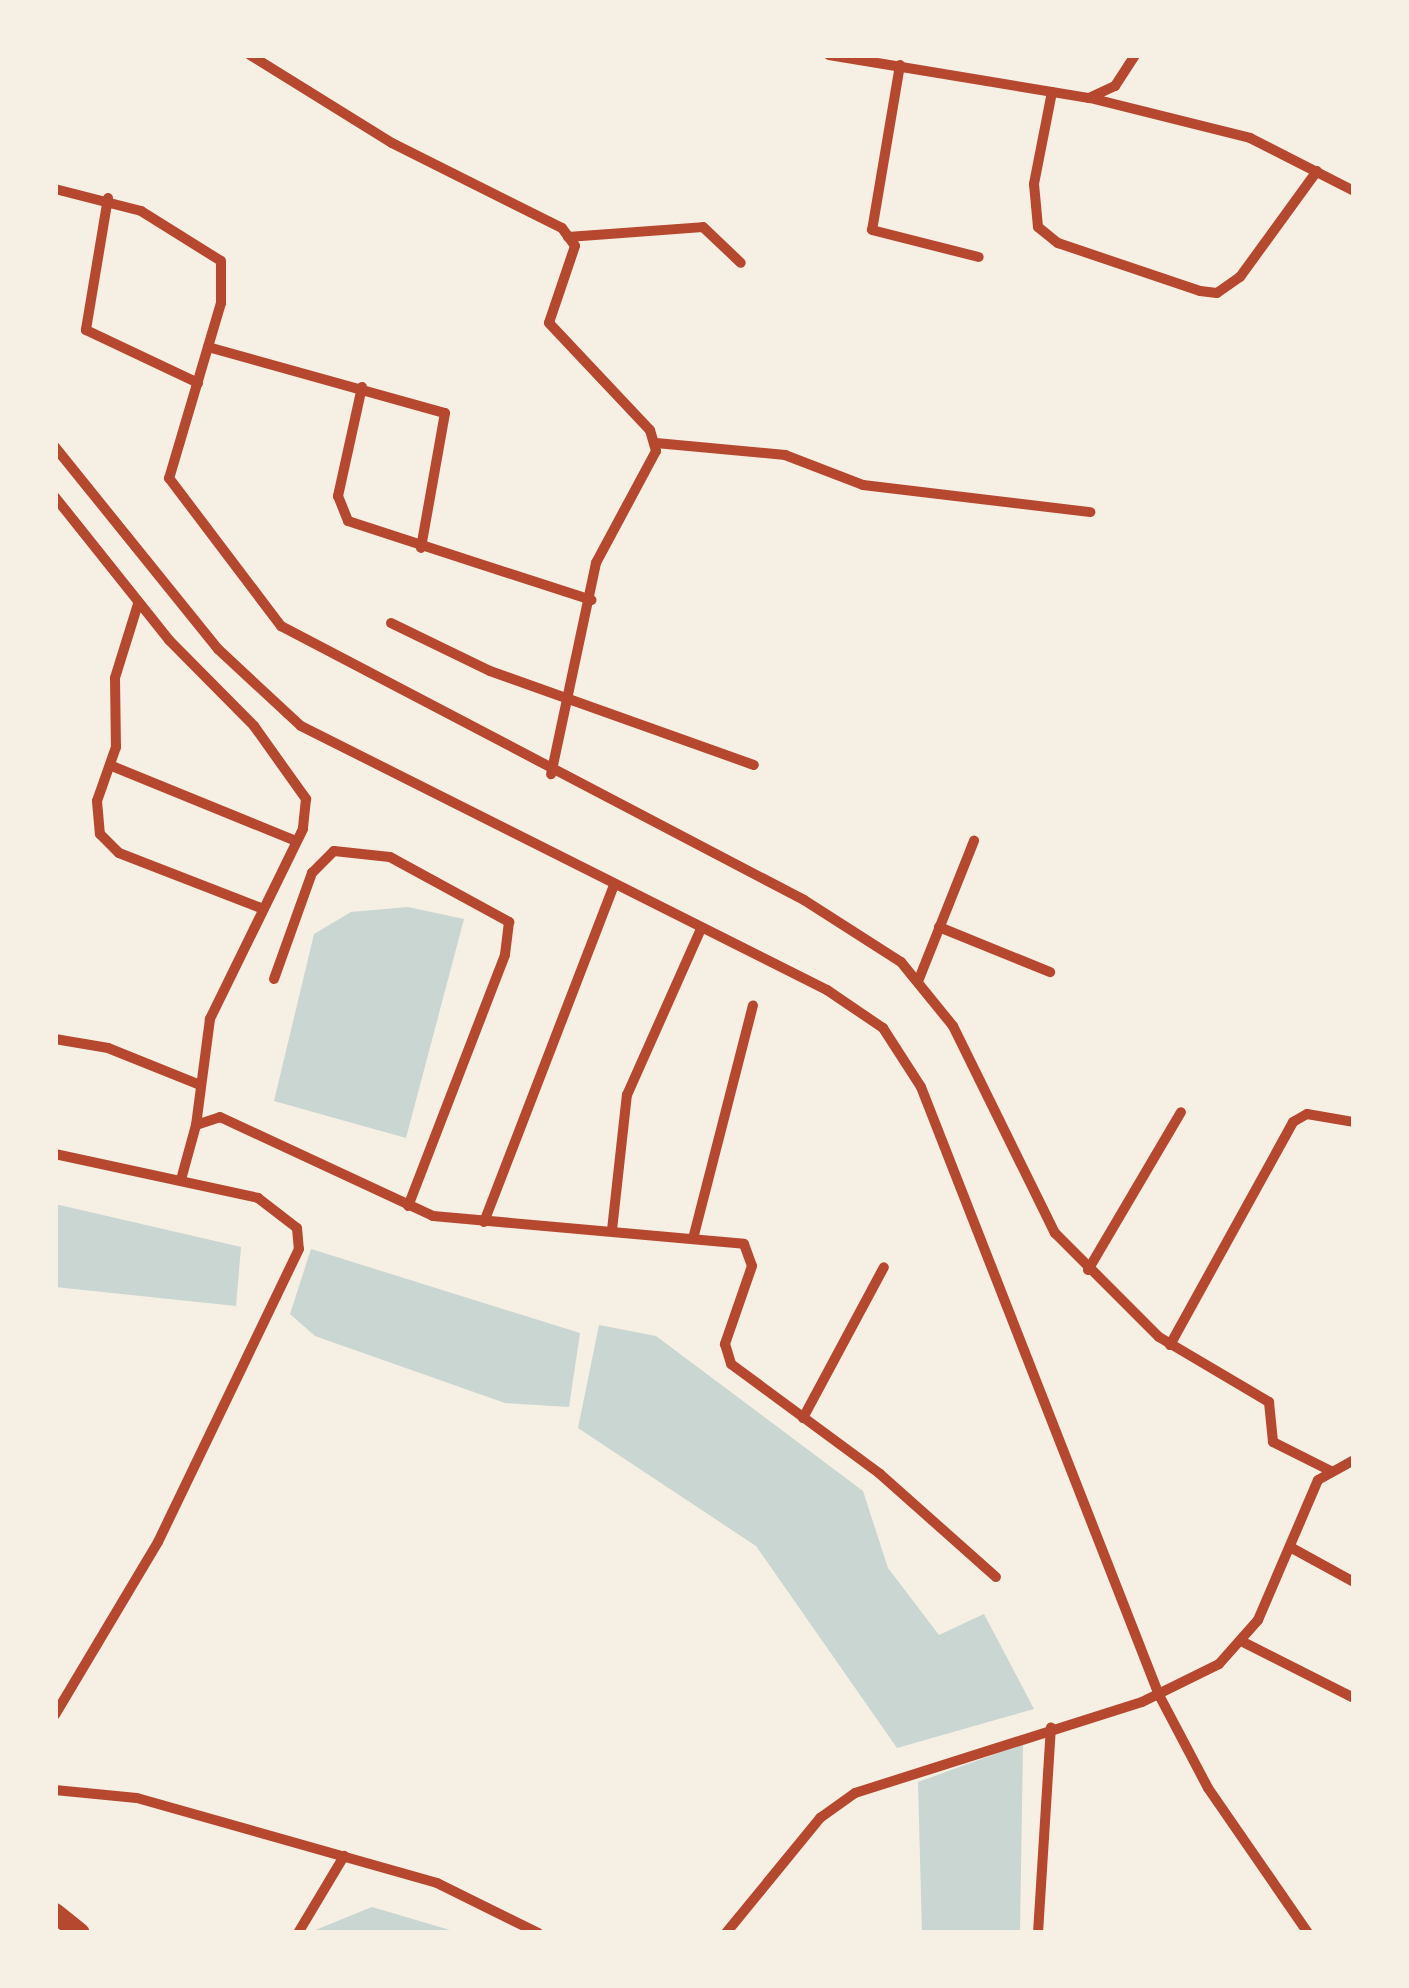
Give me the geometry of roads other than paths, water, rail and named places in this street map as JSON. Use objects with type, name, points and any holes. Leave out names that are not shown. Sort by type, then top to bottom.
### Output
[{"type":"main road","points":[[55,1913],[80,1933]]},
{"type":"street","points":[[250,55],[568,237],[703,227],[741,263]]},
{"type":"street","points":[[1089,98],[1116,86],[1135,55]]},
{"type":"street","points":[[836,56],[1089,98],[1250,138],[1354,191]]},
{"type":"street","points":[[900,65],[872,230],[978,257]]},
{"type":"street","points":[[1052,92],[1034,184],[1038,227],[1058,243],[1200,290],[1217,293],[1240,277],[1317,171]]},
{"type":"street","points":[[55,189],[108,198],[222,261],[208,347],[169,478],[262,606],[302,642],[551,774],[804,900],[919,978],[953,1026],[1042,1213],[1088,1270],[1170,1345],[1265,1398],[1273,1442],[1330,1471]]},
{"type":"street","points":[[108,198],[86,330],[198,383]]},
{"type":"street","points":[[568,237],[575,260],[549,323],[656,444],[785,455],[863,485],[1090,512]]},
{"type":"street","points":[[208,347],[430,405],[450,420],[420,548]]},
{"type":"street","points":[[362,387],[340,510],[420,548],[591,600]]},
{"type":"street","points":[[551,774],[572,696],[604,539],[656,444]]},
{"type":"street","points":[[55,447],[218,649],[301,726],[827,990],[883,1028],[902,1055],[1151,1698],[1308,1933]]},
{"type":"street","points":[[55,497],[138,604],[300,784],[307,814],[210,1019],[196,1125],[182,1176]]},
{"type":"street","points":[[138,604],[115,678],[112,766],[97,801],[108,846],[261,908]]},
{"type":"street","points":[[390,624],[754,765]]},
{"type":"street","points":[[112,766],[296,841]]},
{"type":"street","points":[[919,978],[974,841]]},
{"type":"street","points":[[274,979],[312,873],[334,851],[390,857],[508,922],[506,955],[408,1206]]},
{"type":"street","points":[[484,1222],[614,885]]},
{"type":"street","points":[[940,927],[1050,972]]},
{"type":"street","points":[[612,1230],[627,1095],[701,929]]},
{"type":"street","points":[[694,1235],[753,1005]]},
{"type":"street","points":[[55,1039],[136,1057],[200,1085]]},
{"type":"street","points":[[1088,1270],[1181,1112]]},
{"type":"street","points":[[1170,1345],[1293,1122],[1307,1114],[1354,1122]]},
{"type":"street","points":[[196,1125],[220,1117],[408,1206],[484,1222],[728,1237],[752,1254],[726,1355],[996,1577]]},
{"type":"street","points":[[55,1154],[182,1176],[282,1211],[299,1249],[158,1542],[55,1715]]},
{"type":"street","points":[[803,1418],[884,1266]]},
{"type":"street","points":[[726,1933],[820,1818],[855,1793],[1051,1726],[1151,1698],[1245,1643],[1310,1495],[1330,1471],[1354,1460]]},
{"type":"street","points":[[1290,1547],[1354,1582]]},
{"type":"street","points":[[1245,1643],[1354,1698]]},
{"type":"street","points":[[1038,1933],[1051,1726]]},
{"type":"street","points":[[55,1790],[137,1798],[437,1883],[538,1933]]},
{"type":"street","points":[[298,1933],[344,1856]]}]
